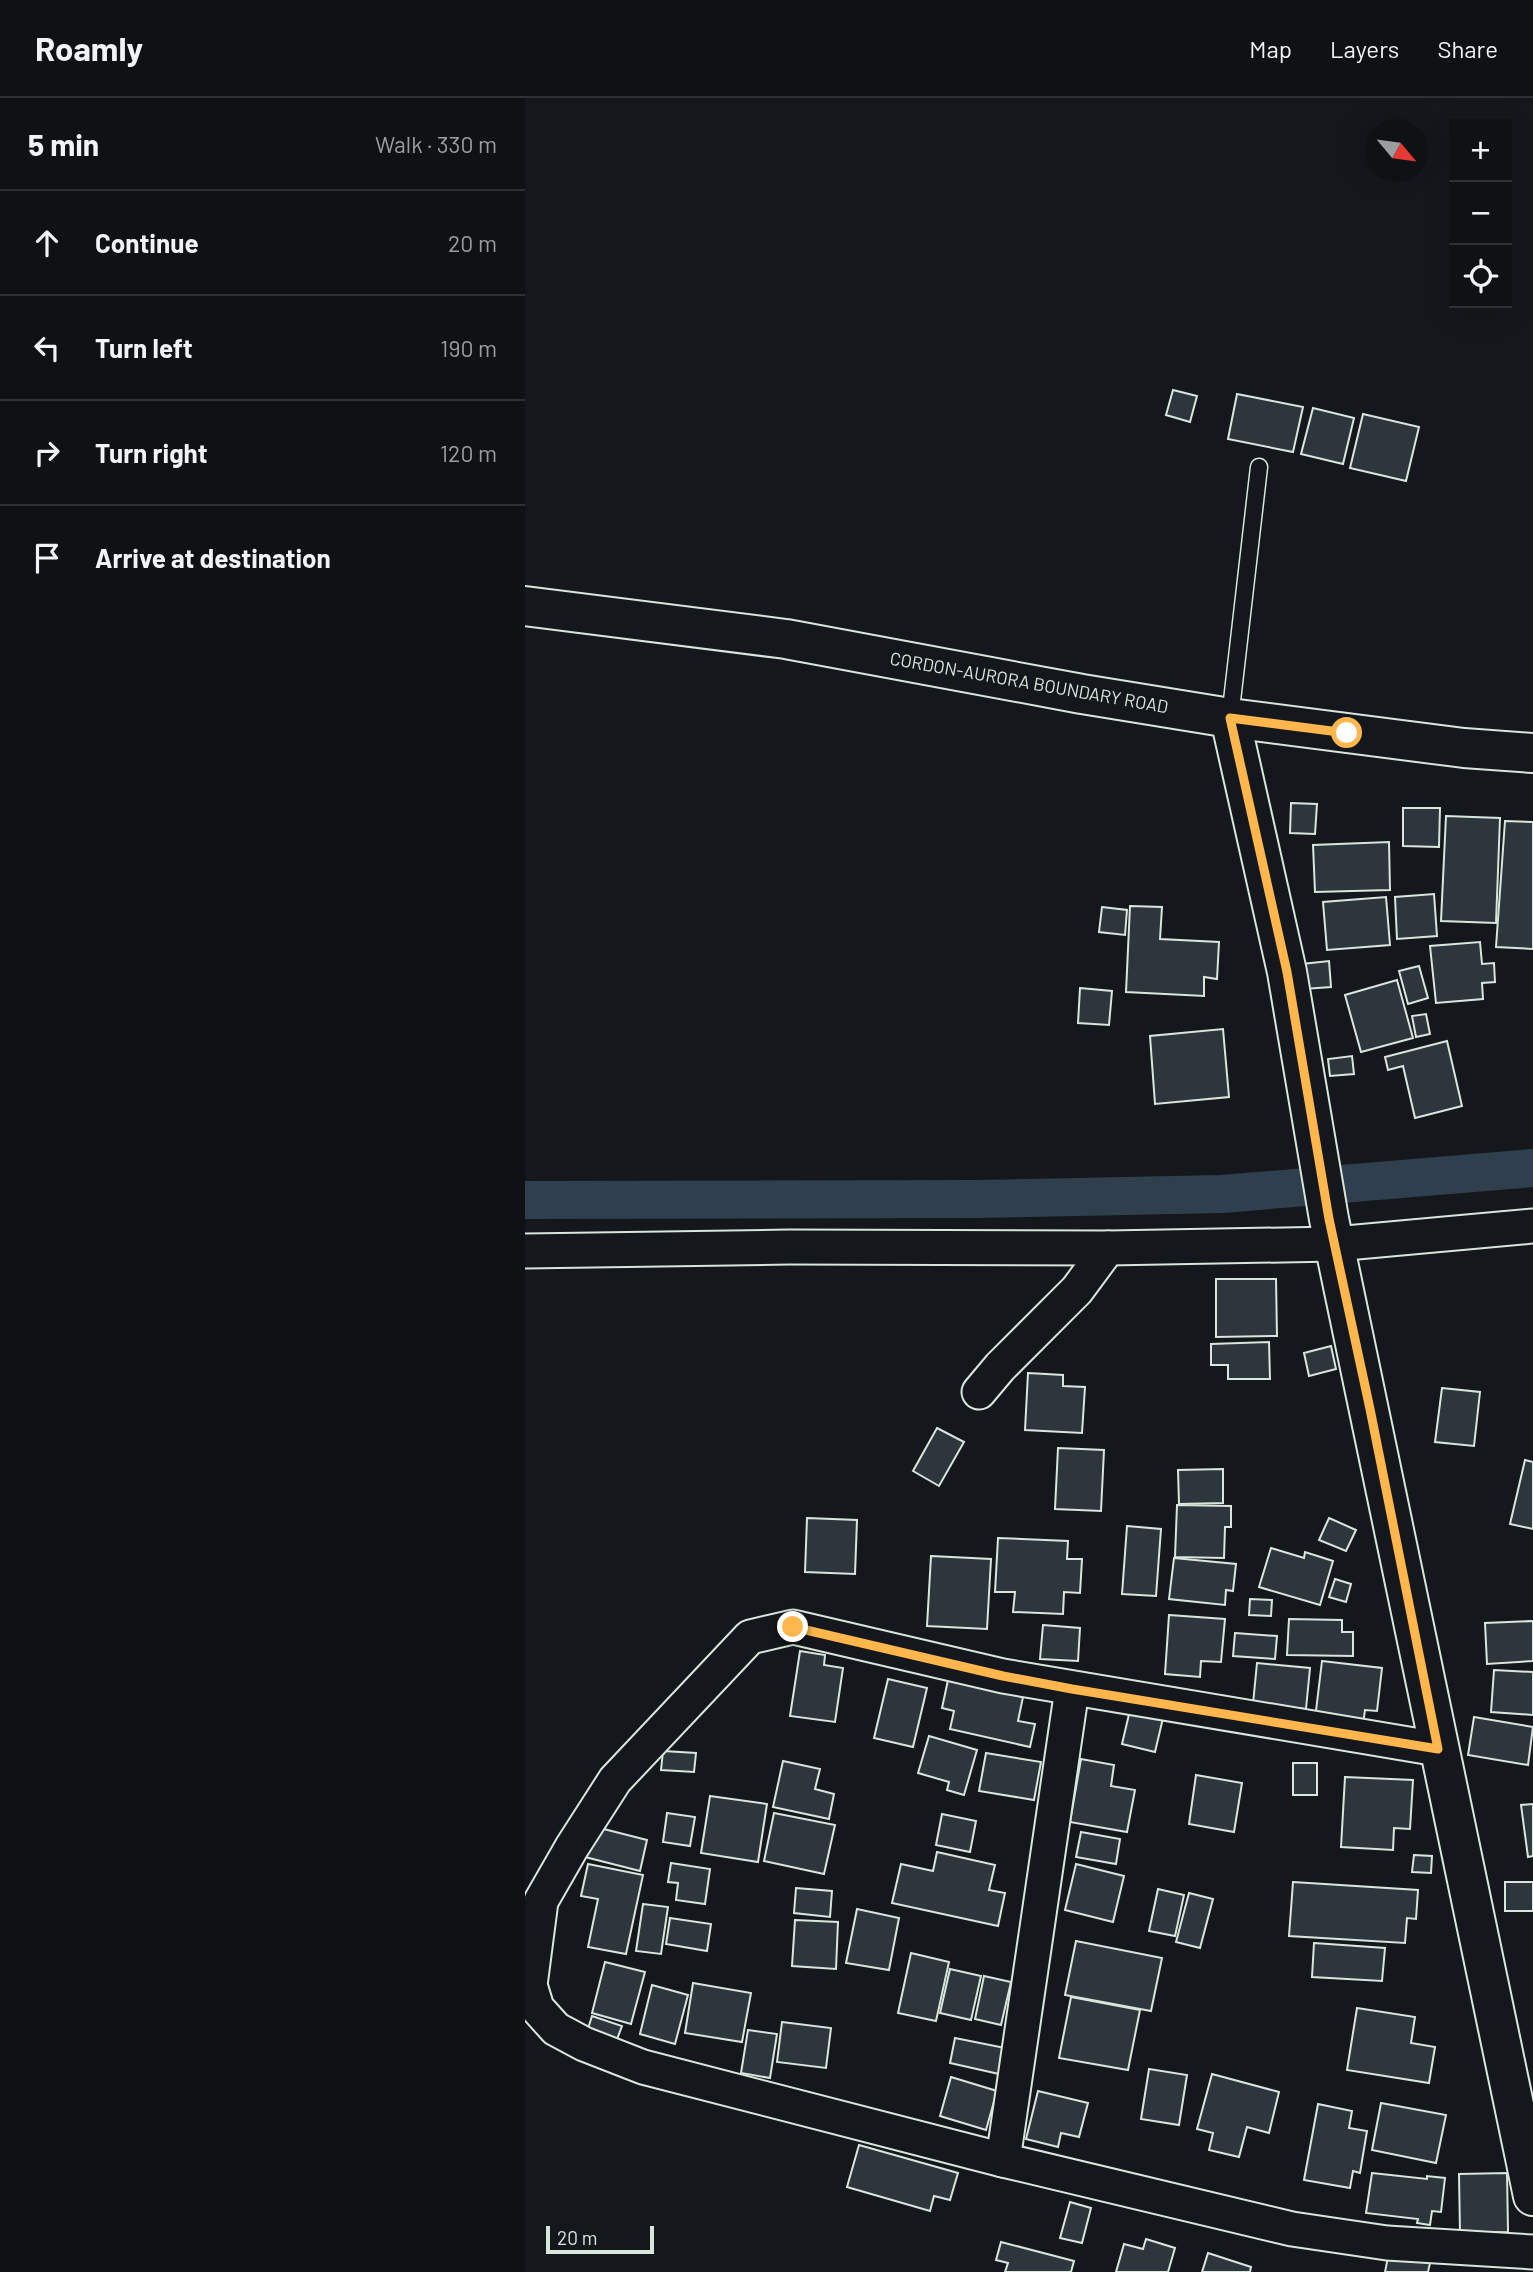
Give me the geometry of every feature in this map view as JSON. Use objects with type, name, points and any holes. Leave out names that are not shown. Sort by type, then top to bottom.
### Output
[{"type":"street","name":"CORDON-AURORA BOUNDARY ROAD","points":[[525,606],[786,639],[1082,694],[1230,718],[1464,748],[1533,753]]},
{"type":"street","points":[[1230,718],[1287,972],[1332,1232],[1533,2196]]},
{"type":"street","points":[[525,1251],[789,1247],[1108,1248],[1332,1232],[1533,1226]]},
{"type":"street","points":[[979,1392],[1000,1367],[1077,1290],[1108,1248]]},
{"type":"street","points":[[1438,1749],[1003,1676],[793,1627],[750,1637],[615,1780],[572,1847],[541,1901],[530,1984],[537,2008],[556,2029],[585,2044],[643,2067],[1003,2160],[1292,2229],[1387,2243],[1533,2252]]},
{"type":"street","points":[[1003,2160],[1072,1689]]},
{"type":"lane","points":[[1230,718],[1259,467]]},
{"type":"building","points":[[1173,390],[1197,396],[1190,422],[1166,415]]},
{"type":"building","points":[[1237,394],[1303,407],[1293,452],[1228,439]]},
{"type":"building","points":[[1313,408],[1354,418],[1343,464],[1301,454]]},
{"type":"building","points":[[1363,414],[1419,427],[1406,481],[1350,468]]},
{"type":"building","points":[[1291,803],[1317,804],[1315,834],[1290,833]]},
{"type":"building","points":[[1403,808],[1440,808],[1439,847],[1403,846]]},
{"type":"building","points":[[1446,816],[1500,818],[1496,923],[1441,921]]},
{"type":"building","points":[[1505,821],[1533,822],[1533,949],[1496,947]]},
{"type":"building","points":[[1389,842],[1390,890],[1315,892],[1313,845]]},
{"type":"building","points":[[1434,894],[1437,936],[1397,939],[1395,897]]},
{"type":"building","points":[[1386,897],[1390,945],[1327,950],[1323,902]]},
{"type":"building","points":[[1130,906],[1162,907],[1160,939],[1219,942],[1217,979],[1204,977],[1204,996],[1126,992]]},
{"type":"building","points":[[1102,907],[1127,910],[1125,935],[1099,932]]},
{"type":"building","points":[[1480,942],[1482,964],[1494,963],[1495,982],[1482,983],[1483,999],[1436,1003],[1430,946]]},
{"type":"building","points":[[1329,961],[1331,987],[1304,989],[1302,964]]},
{"type":"building","points":[[1419,966],[1428,998],[1408,1004],[1399,971]]},
{"type":"building","points":[[1397,980],[1413,1038],[1361,1052],[1345,995]]},
{"type":"building","points":[[1080,988],[1112,991],[1109,1025],[1078,1023]]},
{"type":"building","points":[[1426,1014],[1430,1034],[1416,1037],[1412,1016]]},
{"type":"building","points":[[1223,1029],[1229,1097],[1155,1104],[1150,1036]]},
{"type":"building","points":[[1447,1041],[1462,1106],[1415,1118],[1403,1066],[1388,1070],[1385,1057]]},
{"type":"building","points":[[1352,1056],[1354,1074],[1330,1076],[1328,1059]]},
{"type":"building","points":[[1216,1279],[1276,1279],[1277,1336],[1216,1337]]},
{"type":"building","points":[[1269,1342],[1270,1379],[1228,1379],[1228,1365],[1211,1365],[1211,1344]]},
{"type":"building","points":[[1331,1346],[1336,1369],[1309,1376],[1304,1353]]},
{"type":"building","points":[[1028,1373],[1063,1375],[1063,1386],[1085,1387],[1082,1433],[1025,1430]]},
{"type":"building","points":[[1442,1388],[1480,1392],[1474,1446],[1435,1442]]},
{"type":"building","points":[[937,1428],[964,1442],[939,1486],[913,1471]]},
{"type":"building","points":[[1058,1448],[1104,1450],[1101,1511],[1055,1509]]},
{"type":"building","points":[[1525,1460],[1533,1462],[1533,1529],[1510,1524]]},
{"type":"building","points":[[1223,1469],[1223,1503],[1179,1504],[1178,1470]]},
{"type":"building","points":[[1177,1505],[1231,1506],[1231,1527],[1225,1527],[1224,1558],[1175,1557]]},
{"type":"building","points":[[807,1518],[857,1520],[855,1574],[805,1572]]},
{"type":"building","points":[[1329,1518],[1356,1530],[1346,1551],[1319,1540]]},
{"type":"building","points":[[1127,1526],[1161,1529],[1156,1596],[1122,1594]]},
{"type":"building","points":[[998,1538],[1068,1541],[1067,1559],[1082,1559],[1080,1593],[1064,1592],[1063,1614],[1013,1612],[1015,1592],[995,1592]]},
{"type":"building","points":[[1271,1548],[1304,1558],[1305,1552],[1333,1561],[1320,1605],[1259,1587]]},
{"type":"building","points":[[931,1556],[991,1559],[987,1629],[927,1626]]},
{"type":"building","points":[[1174,1558],[1236,1564],[1233,1591],[1226,1590],[1225,1605],[1169,1599]]},
{"type":"building","points":[[1335,1579],[1351,1584],[1346,1602],[1329,1597]]},
{"type":"building","points":[[1250,1599],[1272,1600],[1271,1616],[1249,1615]]},
{"type":"building","points":[[1169,1615],[1225,1619],[1221,1662],[1201,1661],[1200,1677],[1165,1674]]},
{"type":"building","points":[[1289,1619],[1342,1620],[1342,1632],[1353,1632],[1353,1656],[1287,1655]]},
{"type":"building","points":[[1533,1621],[1533,1661],[1487,1664],[1485,1623]]},
{"type":"building","points":[[1043,1625],[1080,1628],[1078,1661],[1040,1659]]},
{"type":"building","points":[[1235,1633],[1277,1636],[1275,1659],[1233,1656]]},
{"type":"building","points":[[800,1651],[825,1655],[824,1665],[843,1668],[835,1722],[790,1716]]},
{"type":"building","points":[[1322,1661],[1382,1668],[1377,1711],[1365,1710],[1363,1724],[1315,1719]]},
{"type":"building","points":[[1257,1663],[1310,1668],[1306,1709],[1253,1704]]},
{"type":"building","points":[[1494,1670],[1533,1672],[1533,1715],[1491,1712]]},
{"type":"building","points":[[888,1679],[927,1688],[913,1747],[874,1738]]},
{"type":"building","points":[[948,1680],[1023,1697],[1018,1721],[1035,1724],[1030,1747],[950,1729],[954,1711],[942,1708]]},
{"type":"building","points":[[1130,1710],[1163,1718],[1155,1752],[1122,1744]]},
{"type":"building","points":[[1474,1717],[1533,1727],[1528,1765],[1468,1755]]},
{"type":"building","points":[[929,1736],[977,1750],[964,1795],[947,1790],[949,1782],[918,1773]]},
{"type":"building","points":[[663,1751],[696,1753],[694,1772],[661,1770]]},
{"type":"building","points":[[986,1753],[1041,1762],[1034,1800],[979,1791]]},
{"type":"building","points":[[1081,1759],[1114,1765],[1111,1786],[1135,1790],[1127,1832],[1070,1822]]},
{"type":"building","points":[[783,1761],[820,1769],[815,1789],[834,1794],[829,1819],[773,1807]]},
{"type":"building","points":[[1293,1763],[1317,1763],[1317,1795],[1293,1795]]},
{"type":"building","points":[[1196,1775],[1242,1783],[1234,1832],[1189,1824]]},
{"type":"building","points":[[1345,1777],[1413,1780],[1410,1829],[1394,1828],[1393,1850],[1341,1847]]},
{"type":"building","points":[[710,1796],[767,1804],[758,1862],[701,1853]]},
{"type":"building","points":[[1533,1804],[1533,1856],[1528,1857],[1521,1805]]},
{"type":"building","points":[[667,1813],[695,1817],[690,1846],[663,1842]]},
{"type":"building","points":[[774,1813],[835,1825],[824,1874],[764,1861]]},
{"type":"building","points":[[942,1814],[976,1821],[970,1852],[936,1845]]},
{"type":"building","points":[[592,1826],[647,1840],[640,1871],[585,1857]]},
{"type":"building","points":[[1081,1832],[1120,1839],[1116,1864],[1076,1857]]},
{"type":"building","points":[[937,1852],[995,1865],[989,1890],[1005,1893],[998,1926],[892,1903],[901,1864],[933,1871]]},
{"type":"building","points":[[1414,1855],[1432,1856],[1431,1873],[1412,1872]]},
{"type":"building","points":[[671,1863],[710,1869],[705,1904],[676,1900],[678,1883],[668,1882]]},
{"type":"building","points":[[588,1864],[643,1875],[626,1954],[588,1947],[598,1899],[581,1896]]},
{"type":"building","points":[[1076,1864],[1124,1876],[1113,1922],[1065,1910]]},
{"type":"building","points":[[1293,1882],[1418,1890],[1416,1919],[1407,1918],[1405,1943],[1289,1936]]},
{"type":"building","points":[[1505,1882],[1533,1882],[1533,1911],[1505,1911]]},
{"type":"building","points":[[796,1888],[832,1891],[830,1917],[794,1913]]},
{"type":"building","points":[[1158,1889],[1184,1895],[1175,1936],[1149,1931]]},
{"type":"building","points":[[1189,1893],[1213,1899],[1200,1948],[1176,1942]]},
{"type":"building","points":[[643,1904],[668,1907],[661,1954],[636,1951]]},
{"type":"building","points":[[857,1909],[899,1918],[889,1970],[846,1963]]},
{"type":"building","points":[[670,1918],[711,1924],[707,1951],[666,1944]]},
{"type":"building","points":[[795,1920],[838,1922],[836,1969],[792,1966]]},
{"type":"building","points":[[1076,1941],[1162,1958],[1151,2011],[1065,1995]]},
{"type":"building","points":[[1314,1943],[1385,1948],[1382,1981],[1312,1977]]},
{"type":"building","points":[[911,1953],[949,1962],[936,2021],[898,2013]]},
{"type":"building","points":[[605,1962],[645,1972],[631,2024],[592,2013]]},
{"type":"building","points":[[950,1969],[981,1976],[971,2020],[940,2013]]},
{"type":"building","points":[[984,1976],[1011,1982],[1001,2025],[975,2019]]},
{"type":"building","points":[[693,1983],[751,1993],[742,2042],[685,2033]]},
{"type":"building","points":[[652,1985],[688,1995],[675,2044],[640,2034]]},
{"type":"building","points":[[1071,1997],[1140,2010],[1128,2070],[1059,2058]]},
{"type":"building","points":[[1357,2008],[1415,2017],[1411,2043],[1435,2047],[1429,2083],[1347,2070]]},
{"type":"building","points":[[592,2016],[622,2026],[613,2050],[584,2041]]},
{"type":"building","points":[[782,2022],[831,2028],[826,2068],[777,2062]]},
{"type":"building","points":[[748,2030],[777,2034],[770,2078],[741,2073]]},
{"type":"building","points":[[955,2038],[1005,2048],[999,2074],[950,2063]]},
{"type":"building","points":[[1149,2069],[1187,2075],[1179,2125],[1141,2119]]},
{"type":"building","points":[[1212,2074],[1279,2092],[1269,2133],[1247,2127],[1239,2157],[1209,2150],[1213,2133],[1197,2129]]},
{"type":"building","points":[[951,2077],[997,2091],[986,2130],[940,2116]]},
{"type":"building","points":[[1038,2091],[1088,2103],[1079,2137],[1061,2133],[1058,2147],[1026,2139]]},
{"type":"building","points":[[1381,2103],[1446,2115],[1436,2163],[1372,2150]]},
{"type":"building","points":[[1318,2104],[1352,2111],[1349,2128],[1367,2131],[1360,2173],[1353,2171],[1350,2188],[1304,2180]]},
{"type":"building","points":[[859,2145],[958,2173],[950,2200],[934,2196],[930,2211],[847,2187]]},
{"type":"building","points":[[1372,2173],[1427,2179],[1427,2176],[1445,2178],[1441,2212],[1432,2211],[1430,2225],[1417,2223],[1418,2219],[1366,2213]]},
{"type":"building","points":[[1507,2173],[1508,2232],[1460,2233],[1459,2174]]},
{"type":"building","points":[[1070,2202],[1091,2208],[1082,2243],[1060,2238]]},
{"type":"building","points":[[1146,2239],[1175,2248],[1168,2272],[1116,2272],[1124,2244],[1143,2249]]},
{"type":"building","points":[[1001,2242],[1074,2261],[1071,2272],[1005,2272],[1008,2263],[996,2260]]},
{"type":"building","points":[[1208,2253],[1251,2267],[1250,2272],[1202,2272]]},
{"type":"building","points":[[1388,2257],[1430,2263],[1428,2272],[1385,2272]]},
{"type":"waterway","points":[[525,1200],[975,1199],[1222,1194],[1533,1168]]},
{"type":"route","points":[[793,1627],[1003,1676],[1438,1749],[1329,1219],[1287,972],[1230,718],[1347,733]]}]
